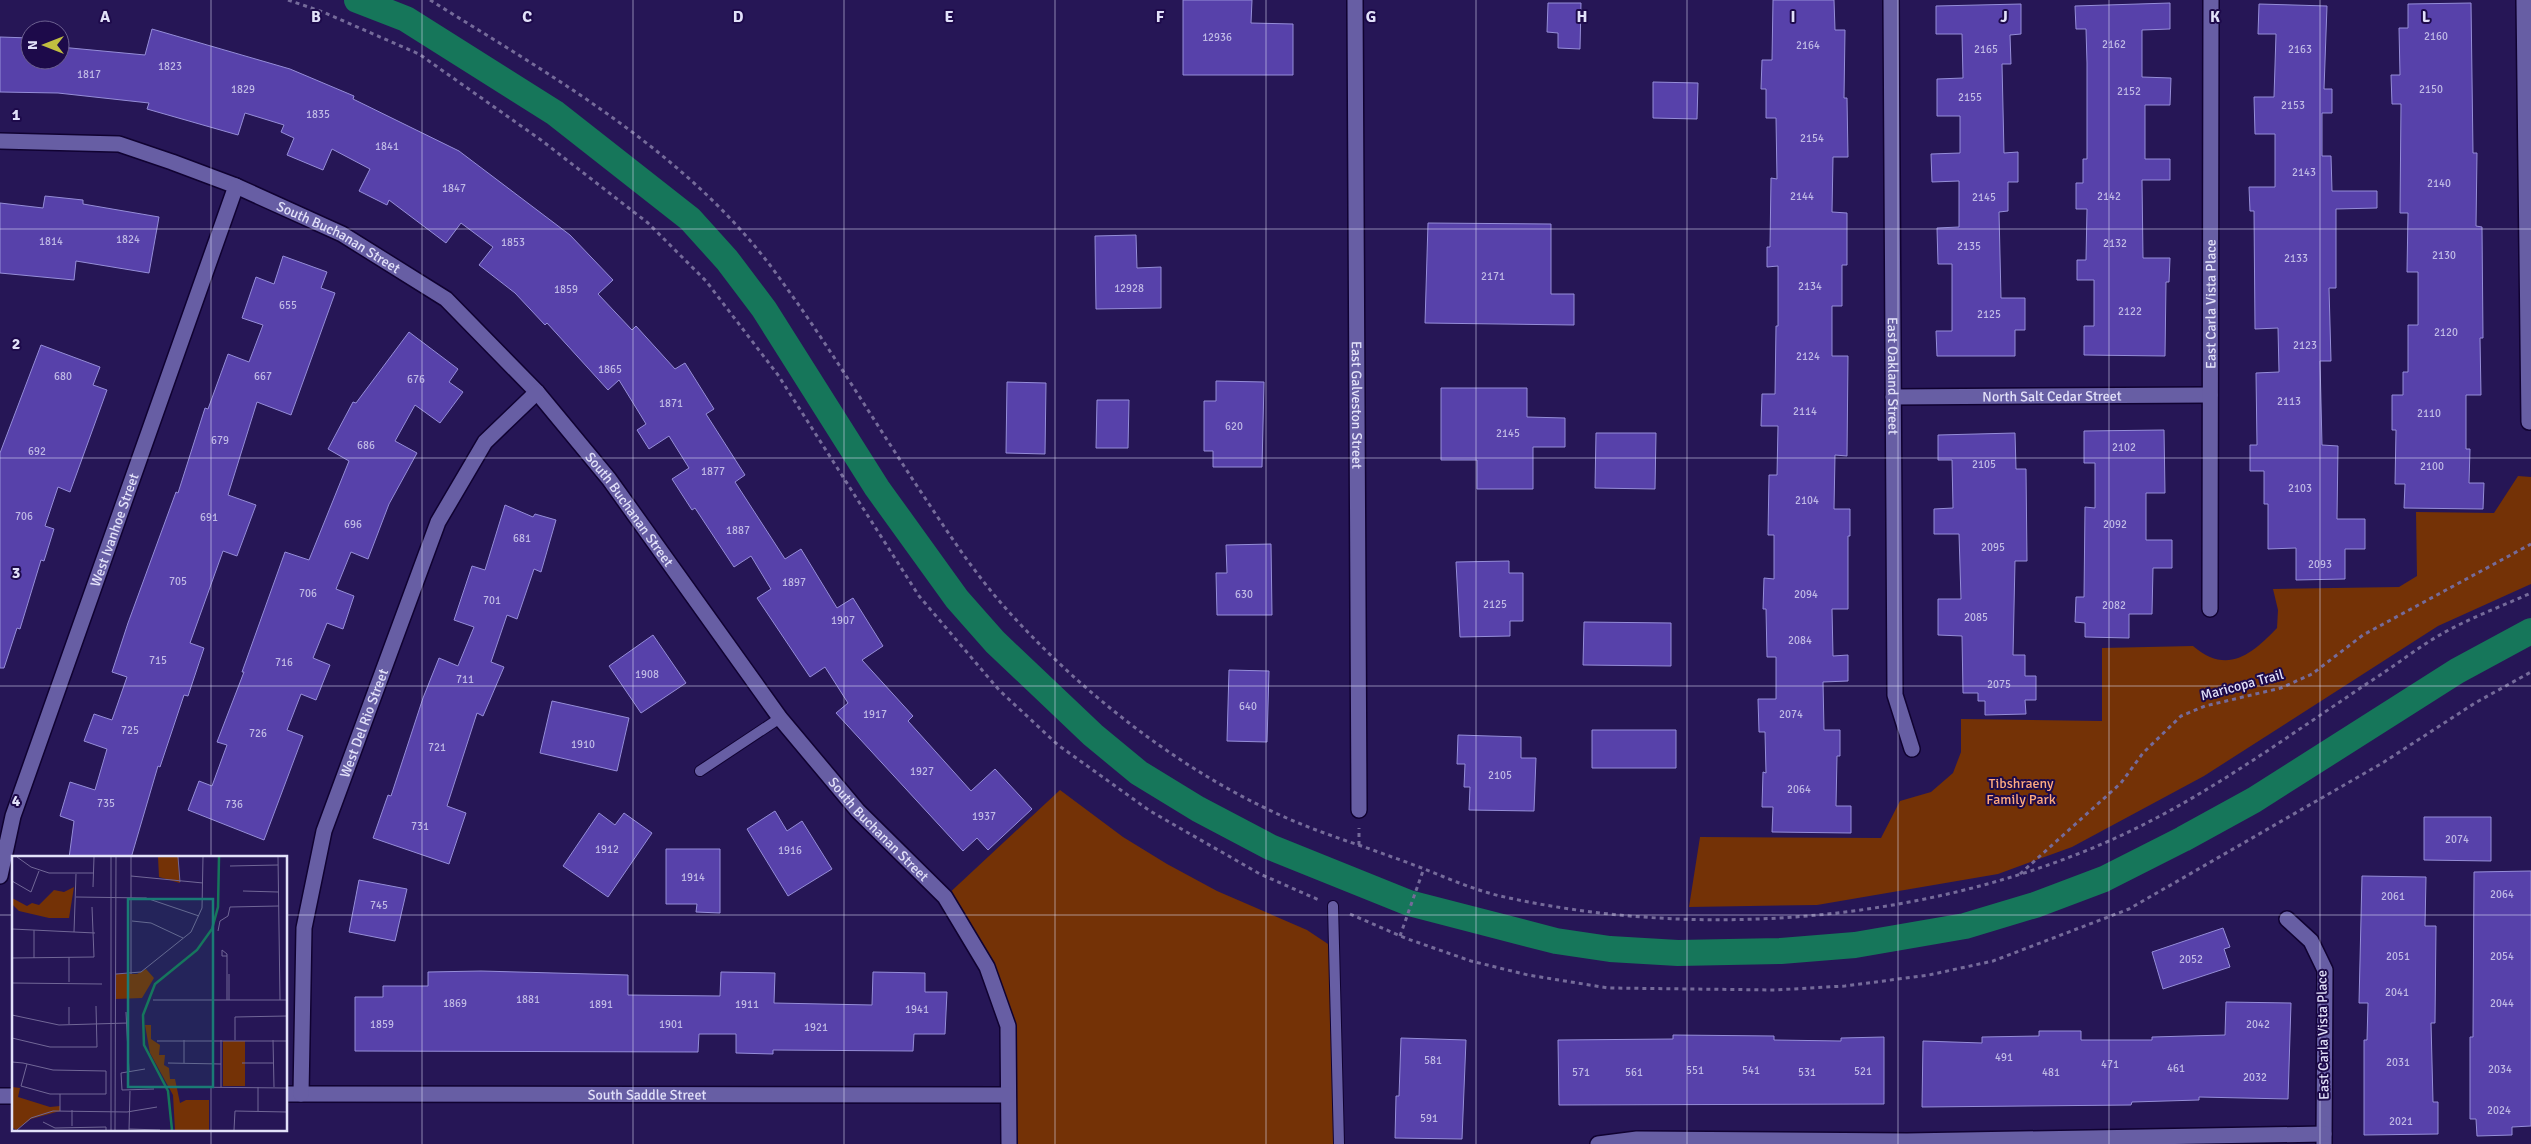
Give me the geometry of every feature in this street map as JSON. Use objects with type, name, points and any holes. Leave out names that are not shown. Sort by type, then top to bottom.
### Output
[{"type":"street","name":"East Galveston Street","points":[[1355,0],[1359,810]]},
{"type":"street","name":"East Oakland Street","points":[[1891,0],[1896,695],[1912,749]]},
{"type":"street","name":"East Carla Vista Place","points":[[2210,609],[2211,0]]},
{"type":"street","points":[[2524,0],[2528,27],[2528,422]]},
{"type":"street","name":"South Buchanan Street","points":[[0,141],[119,144],[236,186],[342,234],[446,299],[536,392],[609,479],[780,718],[858,811],[945,897],[987,967],[1008,1026],[1009,1144]]},
{"type":"street","name":"West Ivanhoe Street","points":[[0,876],[13,816],[236,186]]},
{"type":"street","name":"West Del Rio Street","points":[[293,1094],[304,928],[324,831],[438,522],[485,442],[536,392]]},
{"type":"street","name":"North Salt Cedar Street","points":[[1894,396],[2210,395]]},
{"type":"street","name":"East Carla Vista Place","points":[[2287,920],[2311,941],[2325,970],[2324,1139]]},
{"type":"street","name":"South Saddle Street","points":[[293,1094],[1008,1095]]},
{"type":"street","points":[[1598,1144],[1637,1139],[1671,1141],[1906,1141],[2324,1139]]},
{"type":"lane","points":[[700,771],[780,718]]},
{"type":"lane","points":[[1333,906],[1340,1144]]},
{"type":"path","points":[[430,0],[567,85],[688,176],[711,198],[778,275],[953,541],[1001,602],[1054,658],[1108,707],[1155,743],[1234,791],[1294,822],[1424,868],[1466,886],[1567,908],[1692,919],[1829,913],[1967,891],[2017,876],[2106,842],[2210,788],[2440,635],[2531,593]]},
{"type":"path","name":"Maricopa Trail","points":[[2017,876],[2121,783],[2143,753],[2181,716],[2205,706],[2281,688],[2312,674],[2363,636],[2531,544]]},
{"type":"path","points":[[1400,936],[1424,868]]},
{"type":"green space","name":"Tibshraeny Family Park","points":[[2518,476],[2531,477],[2531,584],[2438,626],[2204,776],[2072,847],[1998,874],[1817,905],[1689,907],[1700,837],[1881,838],[1900,801],[1931,792],[1953,773],[1961,752],[1961,719],[2102,721],[2102,648],[2193,646],[2205,655],[2217,659],[2228,660],[2238,658],[2258,646],[2277,628],[2278,610],[2273,589],[2399,587],[2417,576],[2416,512],[2494,513]]},
{"type":"green space","points":[[1060,790],[1123,837],[1167,864],[1217,891],[1307,930],[1334,948],[1339,1144],[1009,1144],[1008,1026],[945,897]]},
{"type":"building","points":[[1183,0],[1252,0],[1251,23],[1293,24],[1293,75],[1183,75]]},
{"type":"building","points":[[1773,0],[1834,0],[1835,30],[1845,30],[1844,98],[1847,98],[1848,157],[1833,157],[1832,212],[1847,213],[1847,265],[1842,265],[1842,306],[1832,306],[1832,356],[1848,356],[1847,456],[1835,455],[1834,509],[1850,509],[1850,536],[1848,536],[1848,609],[1832,609],[1833,656],[1848,655],[1848,681],[1823,682],[1824,730],[1840,730],[1840,756],[1837,756],[1836,806],[1851,806],[1851,833],[1772,832],[1773,807],[1762,807],[1763,772],[1766,773],[1765,732],[1759,732],[1758,699],[1776,699],[1776,657],[1767,657],[1766,609],[1763,609],[1764,578],[1774,579],[1774,535],[1768,535],[1769,475],[1777,475],[1778,426],[1761,426],[1762,394],[1775,394],[1776,326],[1778,326],[1778,266],[1767,267],[1767,247],[1770,247],[1771,178],[1777,179],[1776,118],[1766,118],[1766,89],[1761,89],[1762,60],[1772,60]]},
{"type":"building","points":[[1548,3],[1581,3],[1580,49],[1558,48],[1558,33],[1547,32]]},
{"type":"building","points":[[2170,3],[2170,29],[2142,30],[2142,77],[2171,78],[2170,105],[2145,105],[2145,159],[2170,159],[2170,180],[2142,180],[2143,258],[2170,258],[2169,282],[2166,282],[2165,356],[2084,355],[2084,326],[2094,326],[2094,280],[2077,280],[2077,260],[2086,260],[2087,209],[2076,209],[2076,183],[2083,183],[2083,159],[2087,159],[2087,63],[2086,29],[2076,29],[2075,6]]},
{"type":"building","points":[[2471,3],[2473,153],[2477,153],[2476,226],[2482,227],[2483,338],[2480,338],[2481,395],[2466,395],[2466,449],[2470,449],[2469,483],[2484,483],[2483,509],[2404,508],[2405,484],[2395,484],[2396,430],[2392,430],[2392,395],[2403,395],[2403,372],[2408,372],[2408,325],[2418,325],[2418,272],[2407,272],[2408,213],[2400,213],[2401,104],[2392,104],[2391,75],[2400,75],[2399,28],[2408,28],[2408,4]]},
{"type":"building","points":[[2021,4],[2021,34],[2010,35],[2011,64],[2002,64],[2004,153],[2018,152],[2018,182],[2008,182],[2008,211],[1999,212],[2001,298],[2025,298],[2025,330],[2015,330],[2015,356],[1937,356],[1936,331],[1952,331],[1952,264],[1938,264],[1937,228],[1959,227],[1959,181],[1932,182],[1931,154],[1960,153],[1960,116],[1937,116],[1937,79],[1963,78],[1962,34],[1936,34],[1936,6]]},
{"type":"building","points":[[2259,4],[2327,6],[2324,89],[2332,89],[2332,113],[2322,113],[2322,156],[2331,156],[2332,191],[2377,191],[2377,208],[2336,209],[2336,288],[2329,288],[2331,361],[2320,361],[2322,445],[2338,446],[2337,519],[2365,519],[2365,549],[2345,549],[2345,579],[2296,580],[2296,548],[2268,549],[2268,504],[2264,504],[2264,471],[2250,471],[2250,445],[2257,445],[2256,373],[2279,372],[2278,328],[2255,329],[2254,211],[2250,211],[2249,187],[2275,187],[2275,134],[2255,134],[2254,97],[2274,97],[2276,34],[2258,34]]},
{"type":"building","points":[[152,29],[290,69],[354,96],[353,99],[459,151],[570,235],[613,280],[598,294],[632,330],[636,326],[675,369],[685,363],[714,409],[706,414],[745,475],[735,482],[785,559],[801,549],[837,608],[853,598],[883,646],[862,660],[913,716],[908,721],[971,791],[995,769],[1032,809],[988,850],[977,838],[963,851],[836,713],[848,703],[825,667],[810,677],[757,598],[771,589],[751,556],[734,567],[695,508],[692,510],[672,479],[689,468],[669,436],[649,449],[637,430],[646,424],[619,380],[608,390],[547,323],[545,325],[515,293],[479,265],[493,247],[461,223],[446,243],[389,200],[387,205],[359,191],[370,169],[332,149],[323,170],[287,155],[294,138],[281,132],[284,125],[245,113],[238,135],[147,109],[149,103],[58,93],[0,92],[0,37],[20,38],[20,70],[70,70],[70,48],[145,55]]},
{"type":"building","points":[[1653,82],[1698,83],[1697,119],[1653,118]]},
{"type":"building","points":[[45,196],[83,200],[83,204],[159,217],[149,273],[76,261],[74,280],[0,273],[0,203],[43,208]]},
{"type":"building","points":[[1428,223],[1551,224],[1551,294],[1574,294],[1574,325],[1425,323]]},
{"type":"building","points":[[1136,235],[1137,268],[1161,267],[1161,308],[1096,309],[1095,236]]},
{"type":"building","points":[[283,256],[327,272],[321,288],[335,293],[291,415],[257,402],[228,495],[256,505],[237,556],[223,551],[190,643],[204,648],[188,696],[184,695],[160,767],[158,766],[132,856],[69,856],[74,821],[60,816],[70,782],[95,790],[107,749],[84,741],[94,714],[112,720],[127,677],[112,672],[176,492],[178,493],[205,408],[208,409],[228,354],[249,362],[263,325],[242,318],[256,277],[274,284]]},
{"type":"building","points":[[409,332],[458,369],[449,382],[463,392],[440,423],[415,405],[395,441],[417,453],[389,504],[368,559],[351,552],[336,589],[354,596],[343,629],[327,623],[313,658],[330,665],[316,700],[301,694],[287,730],[303,736],[264,840],[188,810],[199,781],[212,786],[227,745],[217,742],[244,672],[242,672],[285,552],[309,560],[349,461],[328,449],[353,402],[356,403]]},
{"type":"building","points":[[41,345],[100,367],[93,385],[107,390],[70,492],[58,487],[45,526],[54,529],[44,561],[41,560],[20,629],[17,628],[4,668],[0,668],[0,453]]},
{"type":"building","points":[[1216,381],[1264,382],[1262,467],[1213,467],[1213,451],[1204,451],[1204,401],[1216,401]]},
{"type":"building","points":[[1007,382],[1046,383],[1045,454],[1006,453]]},
{"type":"building","points":[[1441,388],[1527,388],[1527,417],[1565,418],[1565,447],[1533,447],[1533,489],[1477,489],[1477,460],[1441,460]]},
{"type":"building","points":[[1097,400],[1129,400],[1128,448],[1096,448]]},
{"type":"building","points":[[2164,430],[2165,493],[2146,493],[2146,540],[2172,540],[2172,568],[2153,568],[2152,614],[2129,614],[2129,638],[2085,637],[2085,623],[2075,622],[2076,597],[2084,597],[2085,507],[2095,508],[2095,463],[2084,463],[2084,431]]},
{"type":"building","points":[[1596,433],[1656,433],[1655,489],[1595,488]]},
{"type":"building","points":[[2015,433],[2016,469],[2026,469],[2027,561],[2015,561],[2013,655],[2025,655],[2025,676],[2036,676],[2036,700],[2025,700],[2026,714],[1985,715],[1985,701],[1978,701],[1978,693],[1963,693],[1962,636],[1938,635],[1938,599],[1961,599],[1959,534],[1934,534],[1934,509],[1953,508],[1952,460],[1938,460],[1938,435]]},
{"type":"building","points":[[505,505],[533,517],[535,514],[556,520],[541,572],[534,569],[517,619],[507,615],[491,662],[504,667],[483,716],[477,713],[447,806],[466,813],[449,864],[373,838],[388,795],[391,796],[423,698],[439,658],[458,666],[474,627],[454,620],[472,566],[485,570]]},
{"type":"building","points":[[1271,544],[1272,615],[1217,615],[1216,573],[1227,573],[1226,545]]},
{"type":"building","points":[[1509,561],[1509,573],[1523,573],[1523,621],[1510,621],[1510,636],[1460,637],[1456,562]]},
{"type":"building","points":[[1584,622],[1671,623],[1671,666],[1583,665]]},
{"type":"building","points":[[653,635],[686,683],[641,713],[609,666]]},
{"type":"building","points":[[1229,670],[1269,671],[1267,742],[1227,741]]},
{"type":"building","points":[[552,701],[629,718],[617,771],[540,753]]},
{"type":"building","points":[[1592,730],[1676,730],[1676,768],[1592,768]]},
{"type":"building","points":[[1458,735],[1521,737],[1521,758],[1536,758],[1534,811],[1469,810],[1470,787],[1464,787],[1465,764],[1457,764]]},
{"type":"building","points":[[775,811],[787,831],[802,821],[832,869],[788,896],[747,829]]},
{"type":"building","points":[[599,813],[615,825],[624,813],[652,833],[608,897],[563,866]]},
{"type":"building","points":[[2424,817],[2491,817],[2491,861],[2424,860]]},
{"type":"building","points":[[666,849],[720,849],[720,913],[696,912],[697,904],[666,904]]},
{"type":"building","points":[[2531,871],[2531,1126],[2512,1127],[2512,1135],[2477,1136],[2476,1119],[2470,1119],[2470,1037],[2473,1037],[2474,872]]},
{"type":"building","points":[[2362,876],[2426,877],[2425,926],[2436,926],[2435,1023],[2431,1023],[2433,1102],[2438,1102],[2438,1134],[2364,1135],[2364,1040],[2367,1040],[2368,1003],[2359,1003]]},
{"type":"building","points":[[359,880],[407,889],[395,941],[349,932]]},
{"type":"building","points":[[2223,928],[2230,947],[2224,949],[2230,967],[2163,989],[2152,952]]},
{"type":"building","points":[[481,971],[628,975],[628,995],[720,996],[721,972],[775,973],[774,1003],[872,1005],[873,972],[925,973],[925,992],[947,992],[945,1034],[914,1034],[913,1051],[773,1050],[773,1054],[736,1053],[736,1034],[699,1034],[698,1052],[355,1051],[355,997],[383,997],[383,986],[428,986],[428,972]]},
{"type":"building","points":[[2226,1002],[2291,1003],[2288,1099],[2199,1097],[2199,1100],[2132,1102],[2131,1105],[1922,1107],[1923,1041],[1982,1043],[1982,1037],[2039,1036],[2039,1031],[2081,1031],[2081,1040],[2152,1040],[2152,1037],[2225,1035]]},
{"type":"building","points":[[1673,1035],[1774,1036],[1774,1040],[1841,1041],[1841,1038],[1884,1037],[1884,1104],[1559,1105],[1558,1040],[1673,1039]]},
{"type":"building","points":[[1401,1038],[1466,1040],[1462,1139],[1395,1138],[1396,1096],[1399,1096]]},
{"type":"waterway","points":[[357,0],[406,19],[555,113],[690,219],[727,260],[764,309],[877,488],[957,599],[995,642],[1093,735],[1139,773],[1198,809],[1270,847],[1409,903],[1556,941],[1610,949],[1678,953],[1781,951],[1855,945],[1965,926],[2035,905],[2104,879],[2183,839],[2254,800],[2457,671],[2531,631]]}]
